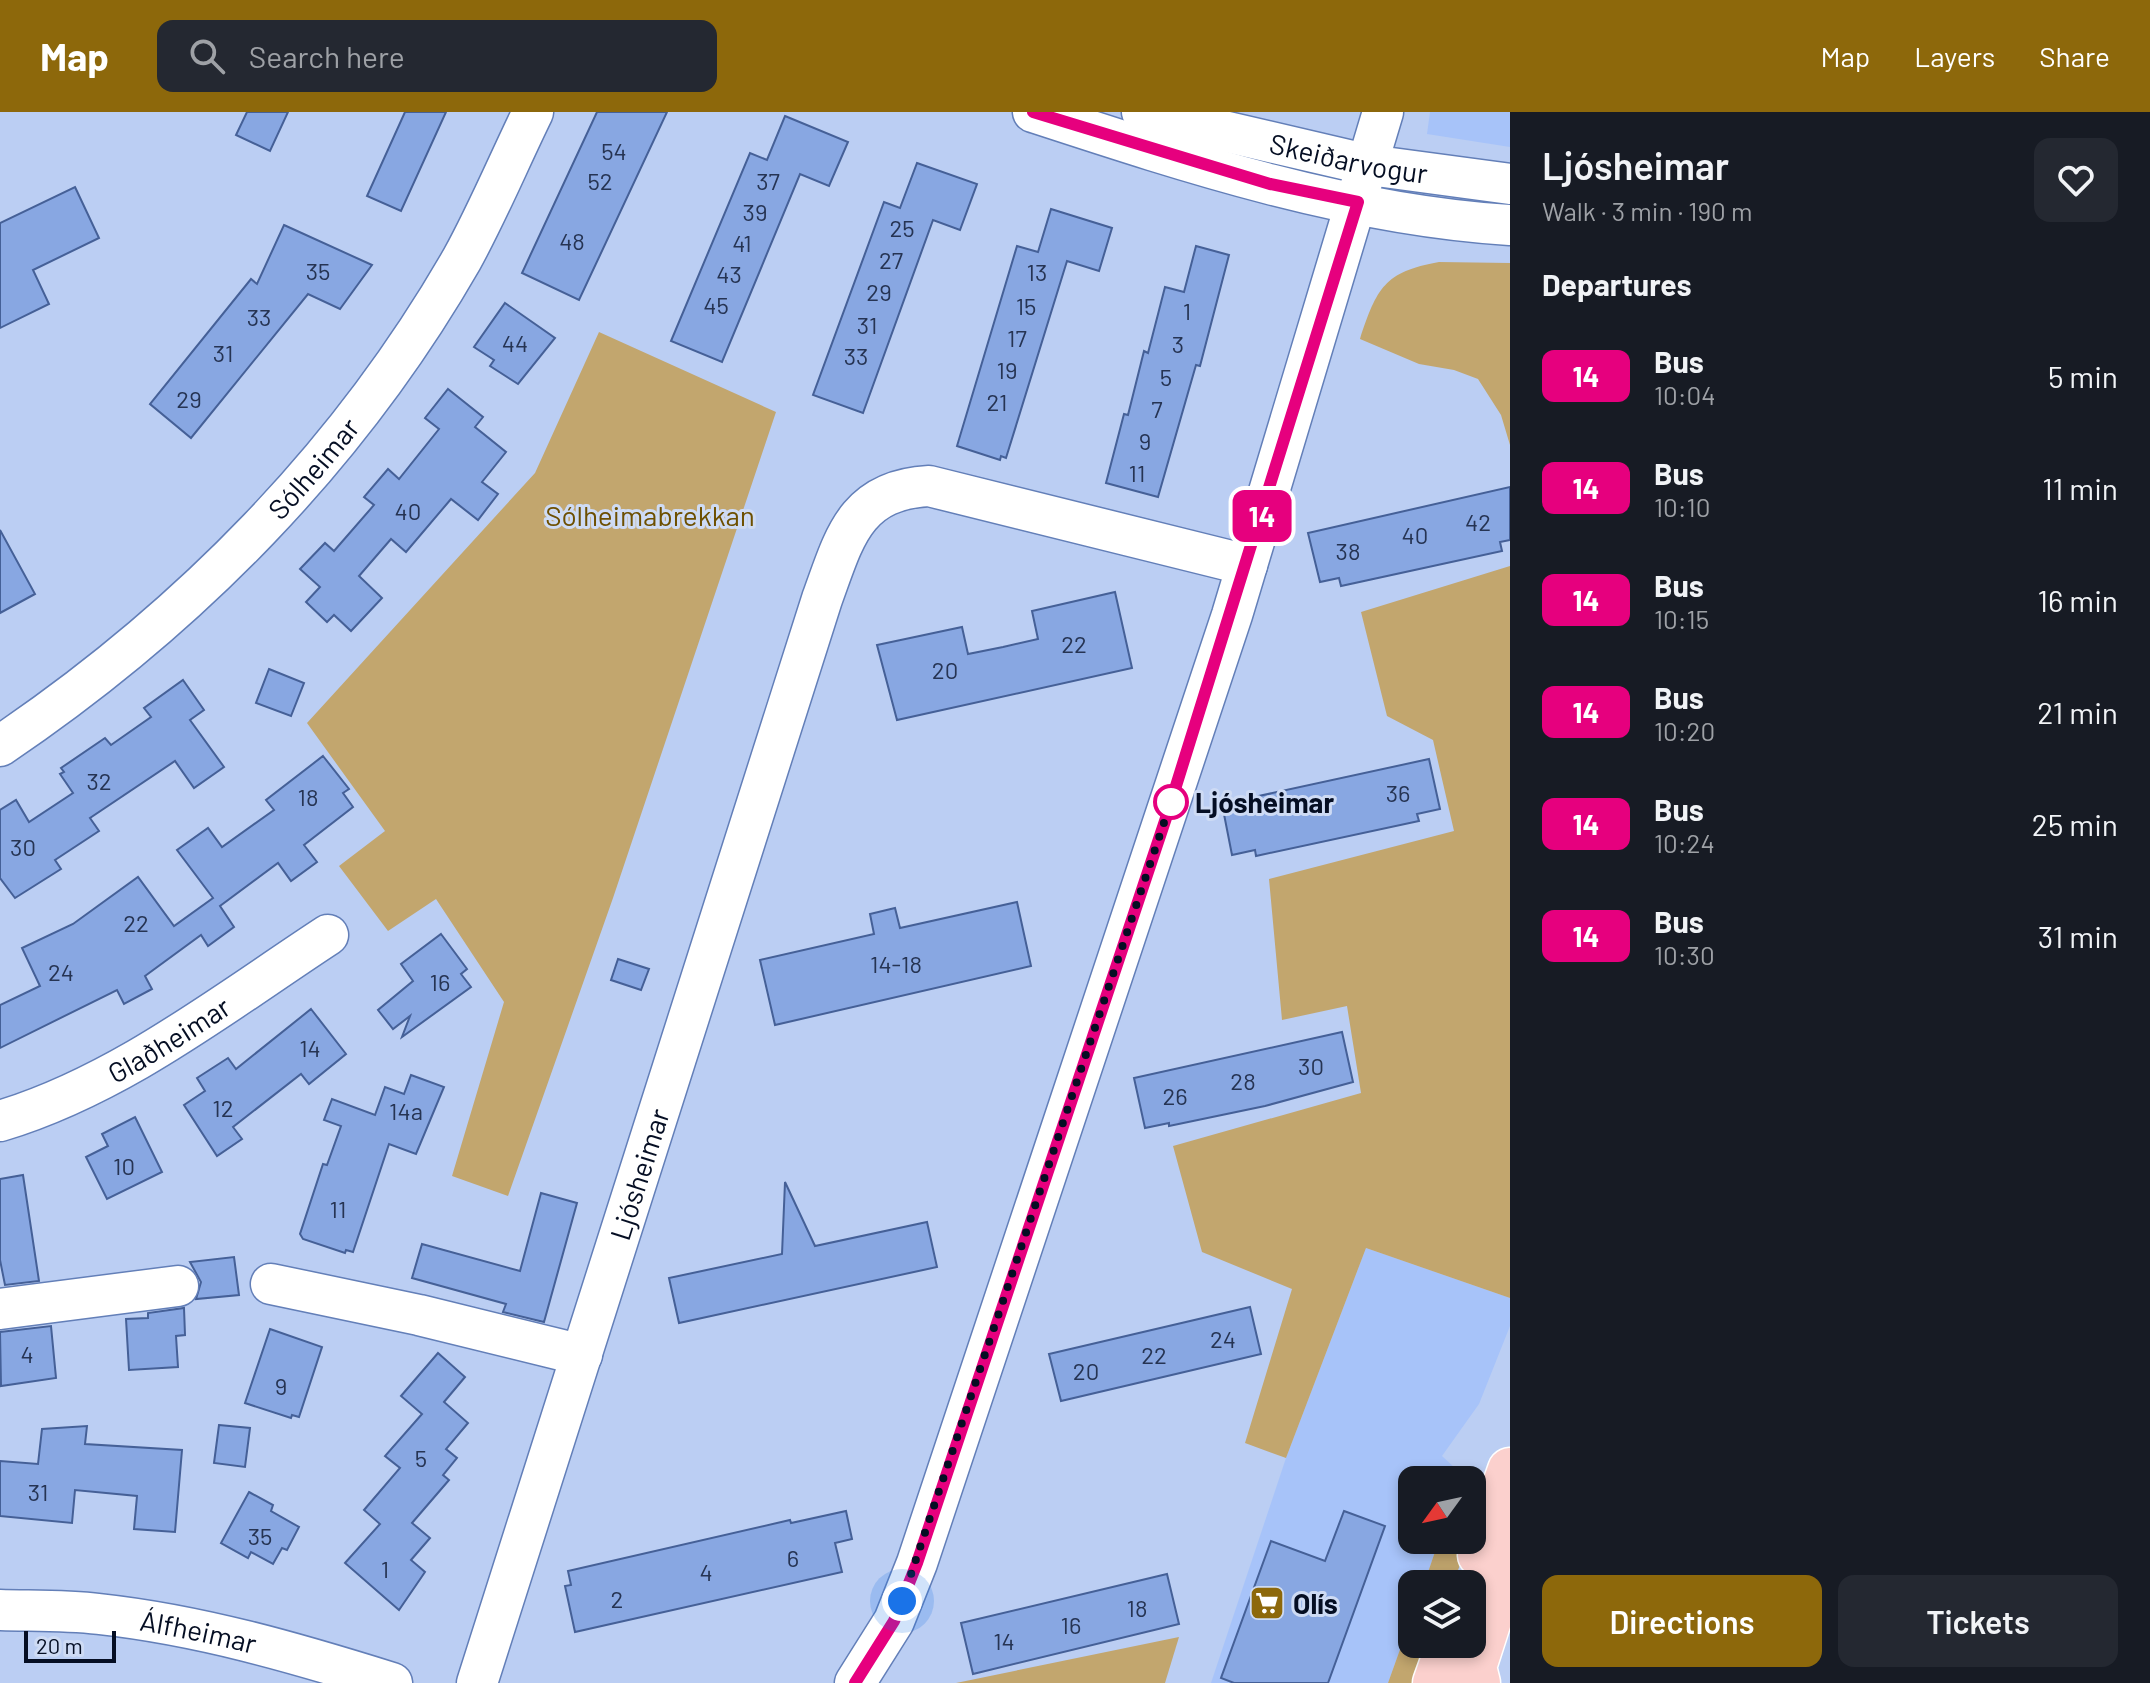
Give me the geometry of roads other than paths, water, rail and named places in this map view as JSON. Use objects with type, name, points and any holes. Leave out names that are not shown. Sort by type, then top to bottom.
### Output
[{"type":"main road","points":[[1475,1570],[1510,1470]]},
{"type":"main road","points":[[1478,1683],[1474,1667],[1510,1555],[1490,1527]]},
{"type":"main road","points":[[1495,1683],[1510,1640]]},
{"type":"main road","points":[[1435,1683],[1444,1658]]},
{"type":"street","name":"Sólheimar","points":[[0,746],[112,666],[171,616],[255,533],[332,447],[379,386],[463,257],[533,112]]},
{"type":"street","name":"Skeiðarvogur","points":[[1033,112],[1270,184],[1358,202],[1510,225]]},
{"type":"street","name":"Skeiðarvogur","points":[[1142,112],[1369,165],[1510,184]]},
{"type":"street","points":[[855,1683],[894,1621],[913,1572],[1166,818],[1247,565],[1383,112]]},
{"type":"street","name":"Ljósheimar","points":[[477,1683],[822,599],[845,535],[856,518],[886,494],[929,486],[1247,565]]},
{"type":"street","name":"Glaðheimar","points":[[0,1121],[77,1092],[150,1052],[328,935]]},
{"type":"street","points":[[271,1284],[419,1315],[582,1355]]},
{"type":"street","points":[[0,1309],[178,1286]]},
{"type":"street","name":"Álfheimar","points":[[0,1610],[97,1614],[197,1629],[289,1651],[392,1683]]},
{"type":"place","name":"Ljósheimar","points":[[1171,802]]},
{"type":"place","name":"Olís","points":[[1267,1603]]},
{"type":"park label","name":"Sólheimabrekkan","points":[[650,515]]}]
